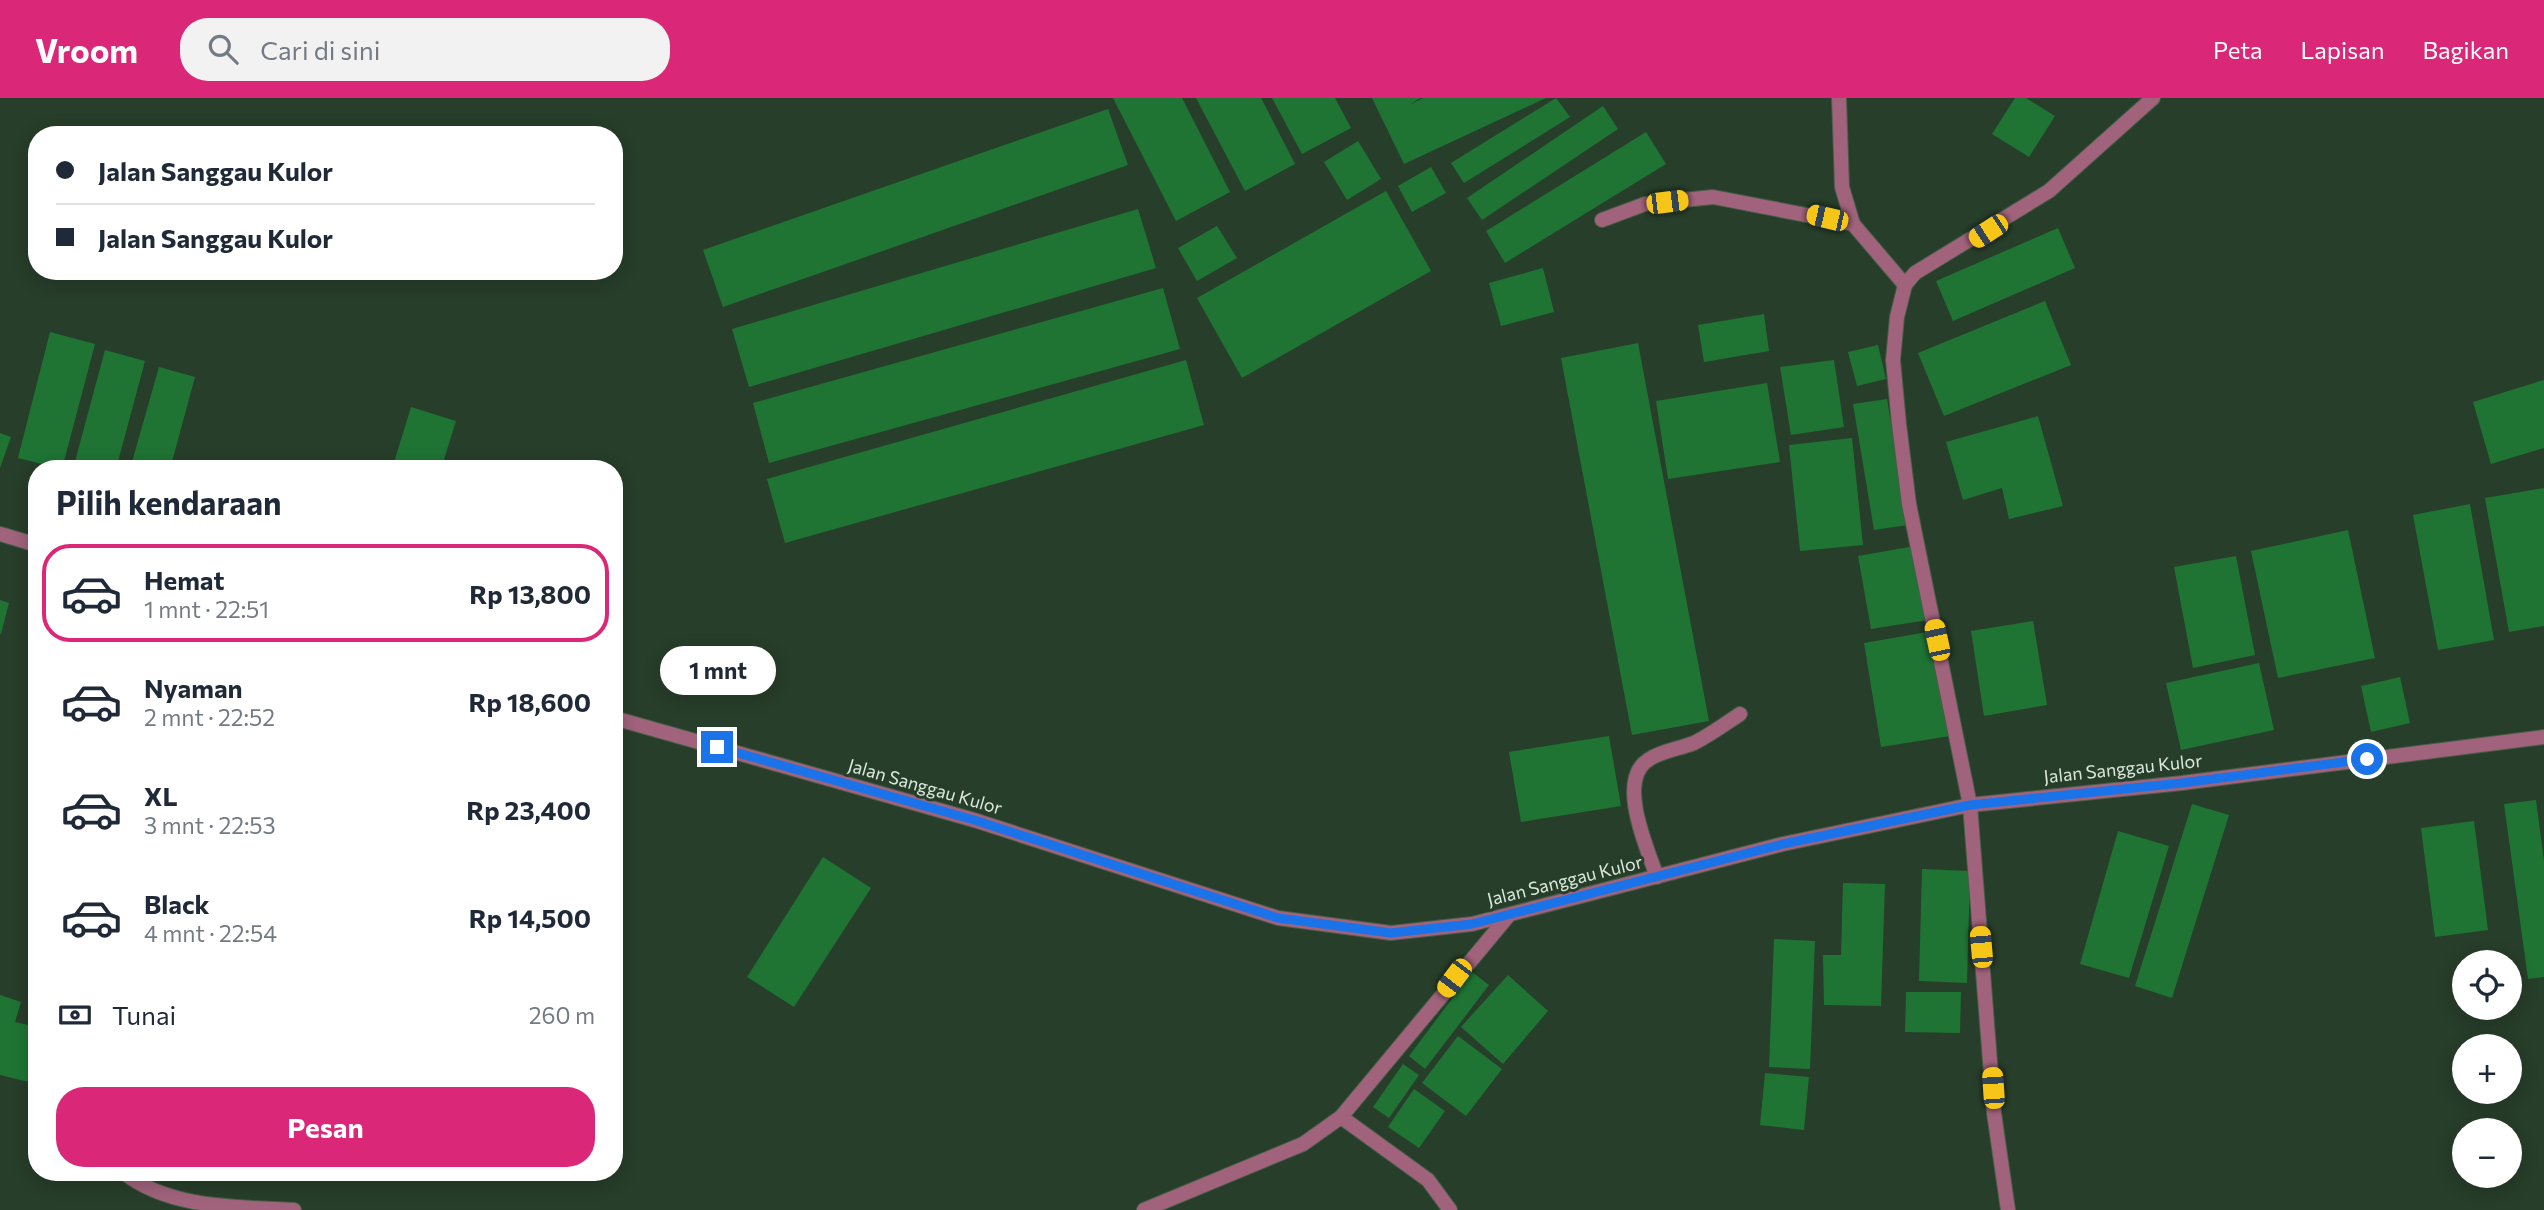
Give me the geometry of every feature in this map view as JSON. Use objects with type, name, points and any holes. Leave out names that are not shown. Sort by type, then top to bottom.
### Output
[{"type":"street","points":[[1839,98],[1842,187],[1853,224],[1905,285]]},
{"type":"street","points":[[2008,1210],[1994,1113],[1970,805],[1909,504],[1893,360],[1897,317],[1905,285],[1915,274],[2049,191],[2153,98]]},
{"type":"street","points":[[1602,220],[1645,204],[1713,197],[1853,224]]},
{"type":"street","points":[[0,534],[28,542]]},
{"type":"street","points":[[1657,877],[1640,830],[1634,800],[1636,775],[1647,760],[1694,743],[1740,714]]},
{"type":"street","name":"Jalan Sanggau Kulor","points":[[623,721],[974,820],[1278,918],[1391,933],[1472,924],[1783,844],[1970,805],[2182,783],[2544,737]]},
{"type":"street","points":[[1144,1210],[1303,1144],[1341,1117],[1509,914]]},
{"type":"street","points":[[1341,1117],[1428,1180],[1450,1210]]},
{"type":"street","points":[[134,1181],[203,1205],[294,1210]]},
{"type":"building","points":[[1113,98],[1182,98],[1230,192],[1176,221]]},
{"type":"building","points":[[1196,98],[1261,98],[1295,164],[1245,191]]},
{"type":"building","points":[[1272,98],[1335,98],[1351,128],[1302,154]]},
{"type":"building","points":[[1372,98],[1420,98],[1409,105],[1423,98],[1546,98],[1404,164]]},
{"type":"building","points":[[1556,98],[1570,117],[1464,183],[1451,163]]},
{"type":"building","points":[[2015,98],[2026,98],[2055,116],[2029,157],[1992,134]]},
{"type":"building","points":[[1603,106],[1618,129],[1482,220],[1467,198]]},
{"type":"building","points":[[1108,109],[1128,165],[723,307],[703,250]]},
{"type":"building","points":[[1646,132],[1666,164],[1505,263],[1486,231]]},
{"type":"building","points":[[1358,141],[1381,179],[1347,200],[1324,162]]},
{"type":"building","points":[[1431,167],[1446,193],[1412,212],[1398,186]]},
{"type":"building","points":[[1386,191],[1431,271],[1242,378],[1197,298]]},
{"type":"building","points":[[1138,209],[1156,268],[749,387],[732,329]]},
{"type":"building","points":[[1217,226],[1237,258],[1197,281],[1178,248]]},
{"type":"building","points":[[2058,228],[2075,268],[1953,321],[1936,281]]},
{"type":"building","points":[[1543,268],[1554,312],[1501,326],[1489,283]]},
{"type":"building","points":[[1163,288],[1180,349],[769,463],[753,403]]},
{"type":"building","points":[[2045,301],[2071,365],[1944,416],[1918,353]]},
{"type":"building","points":[[1764,314],[1769,351],[1704,362],[1698,325]]},
{"type":"building","points":[[50,332],[95,344],[64,460],[18,458]]},
{"type":"building","points":[[1638,343],[1709,721],[1632,735],[1561,358]]},
{"type":"building","points":[[1878,345],[1886,379],[1857,386],[1848,352]]},
{"type":"building","points":[[105,350],[145,361],[118,460],[75,460]]},
{"type":"building","points":[[1186,360],[1204,425],[785,543],[767,479]]},
{"type":"building","points":[[1834,360],[1844,427],[1791,435],[1780,367]]},
{"type":"building","points":[[159,367],[195,377],[172,460],[133,460]]},
{"type":"building","points":[[2544,380],[2544,448],[2491,464],[2473,402]]},
{"type":"building","points":[[1767,383],[1780,462],[1668,479],[1656,401]]},
{"type":"building","points":[[1887,399],[1908,525],[1874,530],[1853,404]]},
{"type":"building","points":[[411,407],[456,421],[444,460],[395,460]]},
{"type":"building","points":[[2038,416],[2063,506],[2009,519],[2002,488],[1963,500],[1946,442]]},
{"type":"building","points":[[0,433],[11,437],[0,468]]},
{"type":"building","points":[[1852,438],[1863,545],[1800,551],[1789,445]]},
{"type":"building","points":[[2544,488],[2544,626],[2509,632],[2485,498]]},
{"type":"building","points":[[2470,504],[2494,640],[2438,650],[2413,515]]},
{"type":"building","points":[[2348,530],[2375,658],[2278,678],[2251,551]]},
{"type":"building","points":[[1915,546],[1928,620],[1871,629],[1858,556]]},
{"type":"building","points":[[2236,556],[2255,655],[2193,668],[2174,567]]},
{"type":"building","points":[[0,600],[9,603],[1,634],[0,634]]},
{"type":"building","points":[[2033,621],[2047,705],[1984,716],[1971,631]]},
{"type":"building","points":[[1933,631],[1950,736],[1881,747],[1864,643]]},
{"type":"building","points":[[2259,663],[2274,730],[2181,750],[2166,683]]},
{"type":"building","points":[[2400,677],[2410,723],[2371,732],[2361,686]]},
{"type":"building","points":[[1609,736],[1621,806],[1521,822],[1509,752]]},
{"type":"building","points":[[2536,800],[2544,861],[2544,977],[2528,979],[2504,804]]},
{"type":"building","points":[[2192,804],[2229,815],[2172,998],[2135,986]]},
{"type":"building","points":[[2474,821],[2488,930],[2435,937],[2421,828]]},
{"type":"building","points":[[2118,831],[2169,846],[2129,978],[2080,964]]},
{"type":"building","points":[[823,857],[871,888],[794,1007],[747,977]]},
{"type":"building","points":[[1922,869],[1970,871],[1967,983],[1919,981]]},
{"type":"building","points":[[1843,883],[1885,884],[1881,1006],[1824,1005],[1823,955],[1841,955]]},
{"type":"building","points":[[1774,939],[1815,941],[1810,1069],[1769,1067]]},
{"type":"building","points":[[1472,972],[1489,985],[1425,1069],[1409,1056]]},
{"type":"building","points":[[1508,975],[1548,1011],[1503,1064],[1461,1027]]},
{"type":"building","points":[[1906,992],[1961,992],[1960,1033],[1905,1032]]},
{"type":"building","points":[[0,995],[21,1002],[15,1022],[28,1025],[28,1082],[0,1075]]},
{"type":"building","points":[[1458,1036],[1502,1069],[1466,1116],[1422,1083]]},
{"type":"building","points":[[1403,1064],[1419,1075],[1389,1118],[1373,1107]]},
{"type":"building","points":[[1765,1073],[1809,1077],[1804,1130],[1760,1125]]},
{"type":"building","points":[[1414,1089],[1445,1111],[1419,1148],[1388,1127]]},
{"type":"route","points":[[717,747],[974,820],[1278,918],[1391,933],[1472,924],[1783,844],[1970,805],[2182,783],[2367,759]]}]
